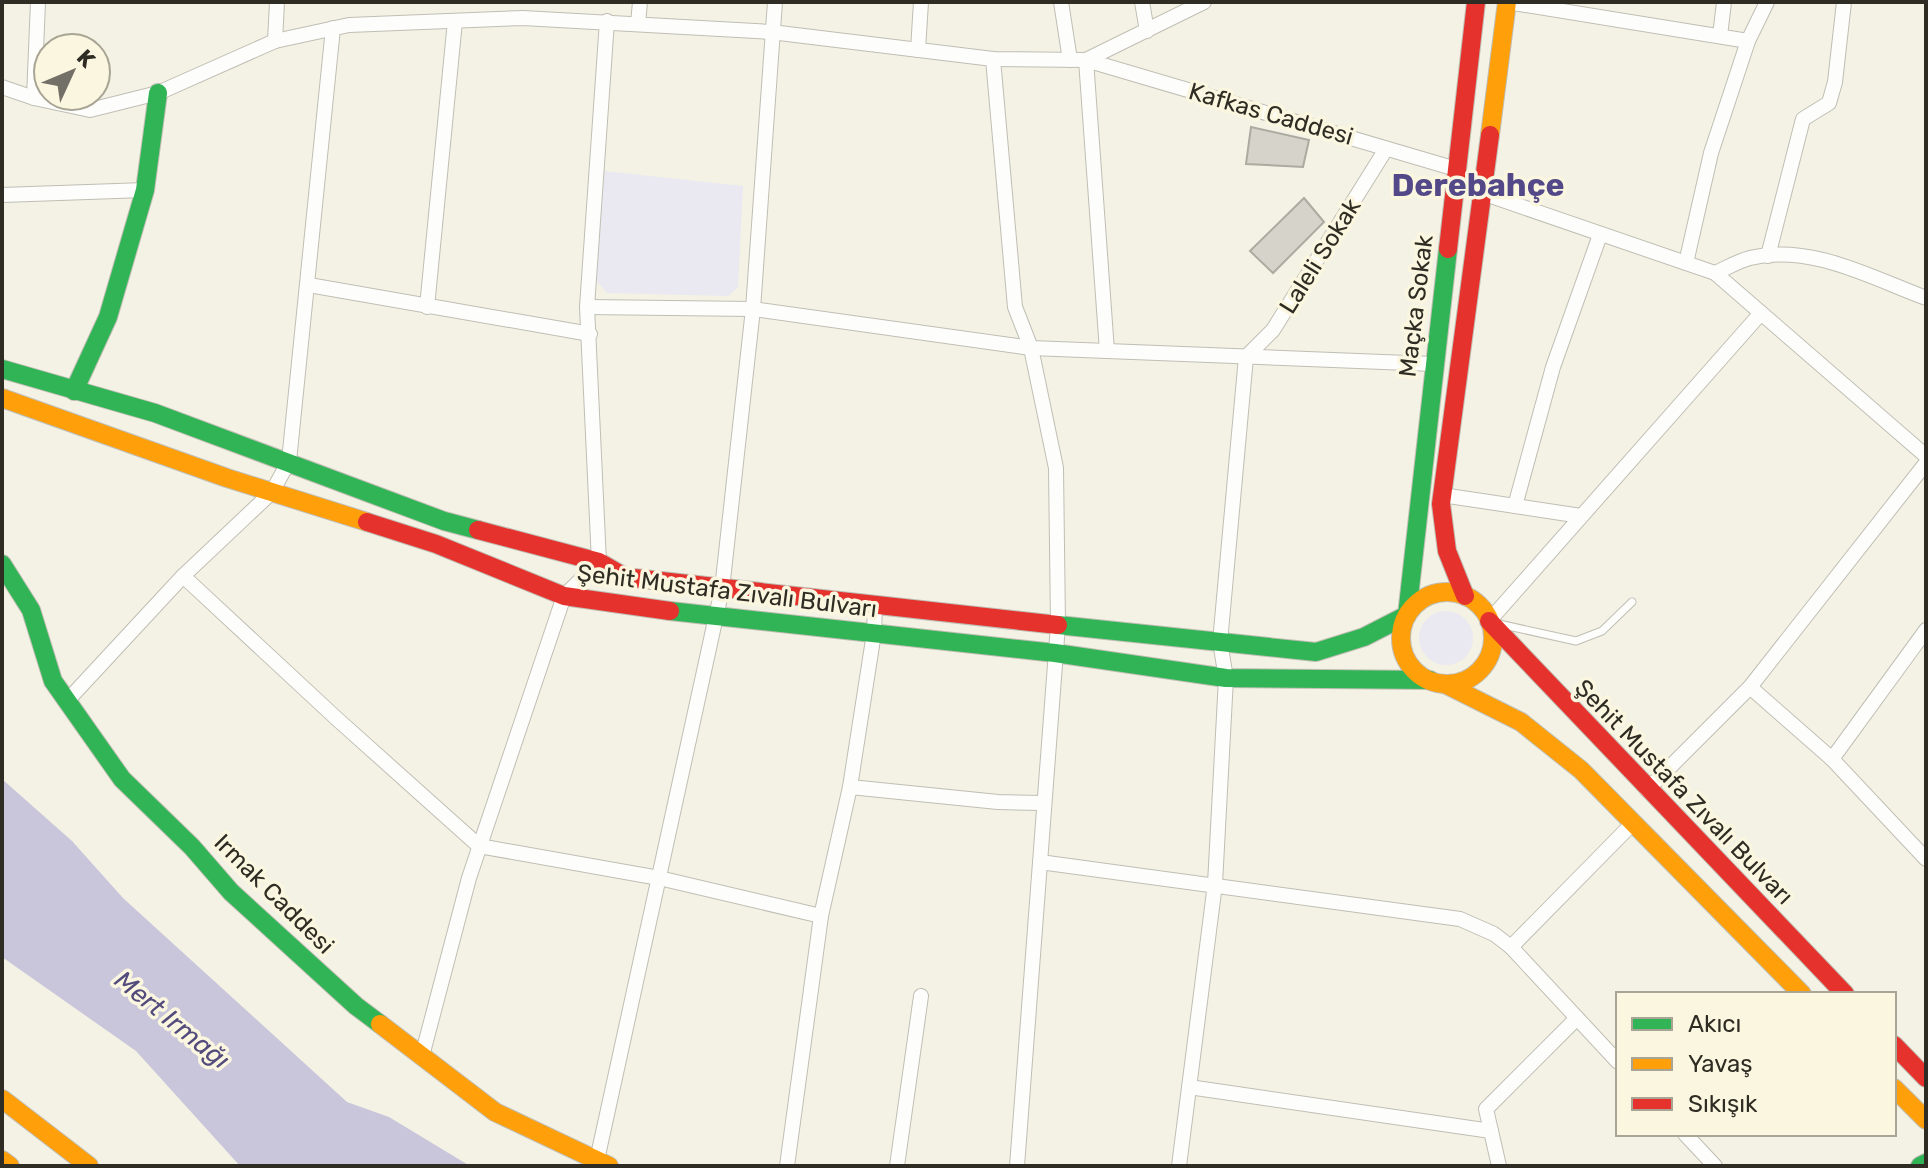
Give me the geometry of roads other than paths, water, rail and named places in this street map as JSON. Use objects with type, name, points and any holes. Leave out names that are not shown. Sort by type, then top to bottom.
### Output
[{"type":"main road","name":"Maçka Sokak","points":[[1407,615],[1476,2]]},
{"type":"main road","name":"Maçka Sokak","points":[[1465,596],[1447,551],[1442,495],[1507,2]]},
{"type":"main road","points":[[74,391],[108,317],[145,190],[158,93]]},
{"type":"main road","name":"Şehit Mustafa Zıvalı Bulvarı","points":[[2,369],[155,413],[444,521],[599,562],[625,577],[1316,652],[1364,637],[1407,615]]},
{"type":"main road","name":"Şehit Mustafa Zıvalı Bulvarı","points":[[2,398],[272,492],[436,544],[564,596],[715,618],[1055,653],[1226,678],[1437,682],[1521,722],[1581,770],[1800,992]]},
{"type":"main road","name":"Irmak Caddesi","points":[[2,564],[31,610],[53,681],[122,779],[192,847],[231,892],[356,1006],[495,1112],[603,1163]]},
{"type":"main road","points":[[1452,592],[1465,596],[1475,602],[1489,621],[1491,651],[1474,675],[1460,682],[1437,682],[1416,672],[1407,660],[1401,646],[1401,630],[1407,615],[1426,597],[1452,592]]},
{"type":"main road","name":"Şehit Mustafa Zıvalı Bulvarı","points":[[1489,621],[1843,992]]},
{"type":"main road","points":[[1896,1047],[1926,1078]]},
{"type":"main road","points":[[1896,1090],[1926,1120]]},
{"type":"main road","points":[[2,1099],[89,1166]]},
{"type":"main road","points":[[2,1160],[10,1166]]},
{"type":"main road","points":[[1920,1166],[1926,1163]]},
{"type":"street","points":[[37,32],[38,2]]},
{"type":"street","points":[[275,41],[277,2]]},
{"type":"street","points":[[523,18],[525,2]]},
{"type":"street","points":[[638,24],[640,2]]},
{"type":"street","points":[[603,1163],[659,878],[722,589],[753,309],[775,2]]},
{"type":"street","points":[[918,50],[921,2]]},
{"type":"street","points":[[1061,2],[1070,60]]},
{"type":"street","points":[[1142,2],[1147,31]]},
{"type":"street","points":[[112,104],[158,93],[275,41],[349,25],[523,18],[607,21],[771,32],[993,59],[1086,60],[1204,2]]},
{"type":"street","points":[[1507,2],[1748,41]]},
{"type":"street","points":[[1720,36],[1724,2]]},
{"type":"street","points":[[1686,263],[1711,153],[1748,41],[1767,2]]},
{"type":"street","points":[[1768,256],[1803,119],[1829,103],[1835,82],[1844,2]]},
{"type":"street","points":[[427,307],[455,21]]},
{"type":"street","points":[[422,1056],[479,846],[564,596],[599,562],[587,307],[607,21]]},
{"type":"street","points":[[67,701],[183,576],[272,492],[289,461],[333,28]]},
{"type":"street","points":[[993,59],[1015,307],[1031,348],[1056,468],[1058,625],[1017,1166]]},
{"type":"street","points":[[1086,60],[1107,351]]},
{"type":"street","name":"Kafkas Caddesi","points":[[1086,60],[1456,169]]},
{"type":"street","points":[[2,87],[32,97]]},
{"type":"street","name":"Laleli Sokak","points":[[1246,357],[1273,330],[1386,149]]},
{"type":"street","points":[[2,195],[145,190]]},
{"type":"street","points":[[1482,193],[1715,273],[1926,456]]},
{"type":"street","points":[[1515,506],[1553,367],[1600,235]]},
{"type":"street","points":[[1715,273],[1750,258],[1781,254],[1828,261],[1926,298]]},
{"type":"street","points":[[309,285],[590,334]]},
{"type":"street","points":[[587,307],[753,309],[1031,348],[1433,364]]},
{"type":"street","points":[[1489,621],[1761,313]]},
{"type":"street","points":[[1179,1166],[1215,884],[1226,678],[1220,642],[1246,357]]},
{"type":"street","points":[[1647,790],[1750,687],[1926,463]]},
{"type":"street","points":[[1442,495],[1581,516]]},
{"type":"street","points":[[183,576],[479,846],[659,878],[821,916]]},
{"type":"street","points":[[787,1166],[821,916],[850,787],[874,633],[875,606]]},
{"type":"street","points":[[1832,759],[1926,630]]},
{"type":"street","points":[[1750,687],[1832,759],[1926,859]]},
{"type":"street","points":[[850,787],[998,802],[1044,803]]},
{"type":"street","points":[[1511,947],[1634,822]]},
{"type":"street","points":[[1040,862],[1460,919],[1494,934],[1511,947],[1616,1060]]},
{"type":"street","points":[[897,1166],[921,996]]},
{"type":"street","points":[[1499,1166],[1486,1109],[1577,1018]]},
{"type":"street","points":[[1189,1087],[1491,1131]]},
{"type":"street","points":[[1687,1136],[1715,1166]]},
{"type":"lane","points":[[1489,621],[1576,641],[1602,631],[1632,602]]},
{"type":"water","name":"Mert Irmağı","points":[[2,779],[72,841],[123,898],[347,1102],[389,1117],[470,1166],[240,1166],[136,1051],[2,957]]},
{"type":"district","name":"Derebahçe","points":[[1478,185]]}]
